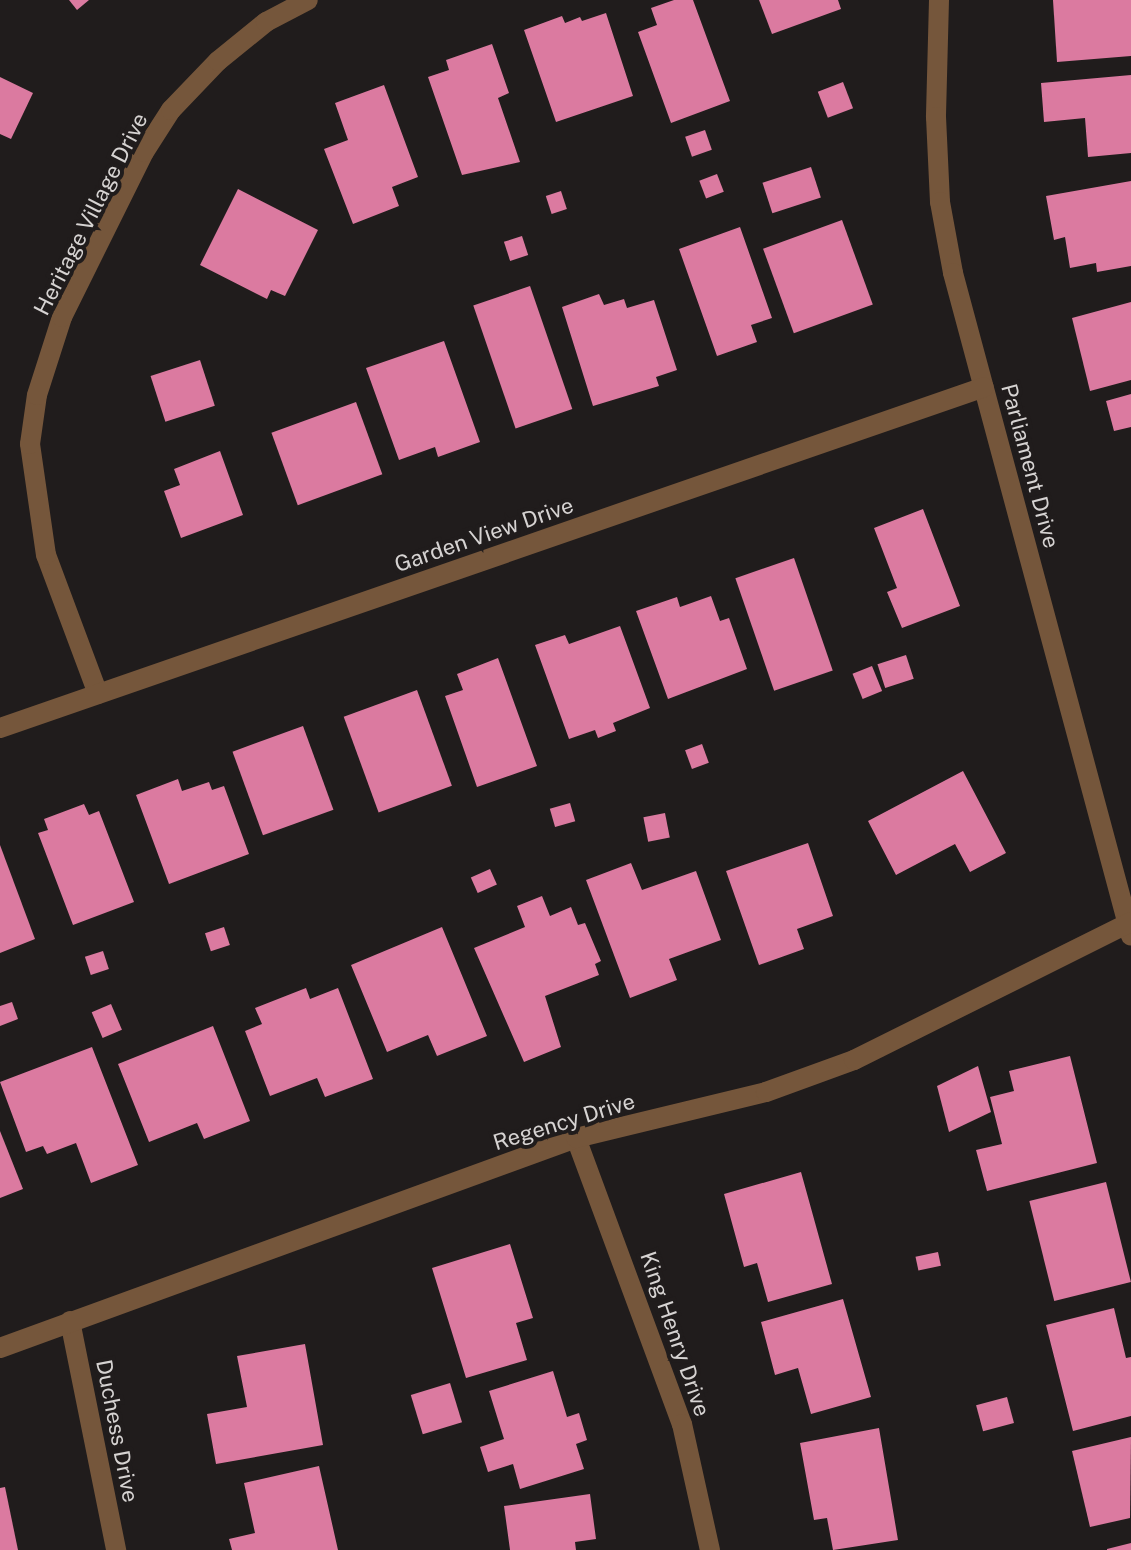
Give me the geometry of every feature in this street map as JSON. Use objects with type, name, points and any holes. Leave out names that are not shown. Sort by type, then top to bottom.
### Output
[{"type":"street","name":"Heritage Village Drive","points":[[98,694],[46,555],[30,444],[37,395],[62,317],[144,152],[171,110],[218,61],[266,22],[308,0]]},
{"type":"street","name":"Parliament Drive","points":[[939,0],[940,202],[953,273],[1130,927]]},
{"type":"street","name":"Garden View Drive","points":[[0,728],[984,387]]},
{"type":"street","name":"Regency Drive","points":[[0,1348],[576,1138],[766,1092],[854,1060],[1130,927]]},
{"type":"street","name":"King Henry Drive","points":[[576,1138],[682,1424],[710,1550]]},
{"type":"street","name":"Duchess Drive","points":[[70,1321],[116,1550]]},
{"type":"building","points":[[69,0],[89,0],[77,10]]},
{"type":"building","points":[[674,0],[693,0],[730,101],[671,123],[638,32],[657,25],[651,8]]},
{"type":"building","points":[[759,0],[838,0],[841,9],[772,34]]},
{"type":"building","points":[[1053,0],[1131,0],[1131,56],[1057,62]]},
{"type":"building","points":[[606,13],[633,96],[556,122],[524,30],[562,16],[565,23]]},
{"type":"building","points":[[492,44],[509,93],[498,98],[520,162],[462,175],[428,77],[449,70],[446,60]]},
{"type":"building","points":[[1131,75],[1131,153],[1088,157],[1085,118],[1044,122],[1041,83]]},
{"type":"building","points":[[0,77],[33,93],[11,139],[0,134]]},
{"type":"building","points":[[843,82],[853,108],[828,118],[818,92]]},
{"type":"building","points":[[384,85],[418,177],[392,187],[399,206],[353,224],[324,149],[348,140],[335,103]]},
{"type":"building","points":[[705,130],[712,150],[692,157],[685,137]]},
{"type":"building","points":[[811,167],[821,197],[772,213],[762,183]]},
{"type":"building","points":[[717,174],[724,192],[706,199],[699,181]]},
{"type":"building","points":[[1131,181],[1131,266],[1097,272],[1096,263],[1070,268],[1065,237],[1054,240],[1046,196]]},
{"type":"building","points":[[238,189],[318,230],[285,296],[271,290],[267,299],[200,265]]},
{"type":"building","points":[[561,191],[567,209],[552,214],[546,196]]},
{"type":"building","points":[[842,220],[873,305],[794,333],[763,249]]},
{"type":"building","points":[[740,227],[772,318],[751,325],[757,342],[717,356],[679,249]]},
{"type":"building","points":[[522,236],[528,255],[510,261],[504,242]]},
{"type":"building","points":[[530,286],[572,409],[516,428],[473,306]]},
{"type":"building","points":[[599,294],[604,305],[624,299],[627,308],[654,300],[677,370],[656,377],[659,386],[593,406],[562,307]]},
{"type":"building","points":[[1131,302],[1131,380],[1090,391],[1072,318]]},
{"type":"building","points":[[444,341],[480,442],[438,457],[435,447],[399,460],[366,368]]},
{"type":"building","points":[[200,360],[215,406],[165,422],[151,376]]},
{"type":"building","points":[[1131,394],[1131,427],[1114,431],[1106,401]]},
{"type":"building","points":[[356,402],[382,474],[298,505],[271,433]]},
{"type":"building","points":[[220,451],[243,515],[181,538],[164,491],[180,485],[174,469]]},
{"type":"building","points":[[923,509],[960,606],[902,628],[887,592],[897,588],[874,528]]},
{"type":"building","points":[[794,558],[833,671],[774,691],[735,578]]},
{"type":"building","points":[[711,596],[720,621],[729,618],[747,669],[668,699],[636,611],[677,597],[680,607]]},
{"type":"building","points":[[620,626],[650,708],[613,723],[616,731],[598,738],[595,730],[569,739],[535,645],[565,635],[569,644]]},
{"type":"building","points":[[906,655],[914,679],[885,688],[877,664]]},
{"type":"building","points":[[498,658],[537,766],[477,787],[445,696],[463,690],[457,674]]},
{"type":"building","points":[[872,666],[882,691],[863,699],[853,674]]},
{"type":"building","points":[[417,690],[452,786],[379,813],[344,717]]},
{"type":"building","points":[[303,726],[333,810],[263,835],[233,752]]},
{"type":"building","points":[[702,744],[709,763],[692,769],[685,750]]},
{"type":"building","points":[[963,771],[1006,853],[970,872],[955,844],[896,875],[868,821]]},
{"type":"building","points":[[178,779],[182,791],[209,782],[212,790],[224,786],[249,854],[169,884],[136,795]]},
{"type":"building","points":[[570,803],[575,821],[555,827],[550,809]]},
{"type":"building","points":[[84,804],[89,815],[99,811],[134,902],[73,925],[38,833],[48,830],[44,819]]},
{"type":"building","points":[[665,813],[670,838],[648,842],[643,817]]},
{"type":"building","points":[[808,843],[833,916],[797,929],[804,949],[759,965],[726,871]]},
{"type":"building","points":[[0,845],[35,939],[0,953]]},
{"type":"building","points":[[631,863],[642,890],[696,871],[721,940],[669,959],[677,980],[630,998],[586,880]]},
{"type":"building","points":[[490,869],[497,885],[478,893],[471,878]]},
{"type":"building","points":[[542,896],[550,916],[571,907],[578,925],[585,923],[601,961],[595,964],[599,975],[545,996],[561,1047],[524,1062],[474,948],[525,927],[517,906]]},
{"type":"building","points":[[224,927],[230,945],[211,951],[205,933]]},
{"type":"building","points":[[442,927],[487,1036],[437,1056],[428,1035],[387,1052],[351,965]]},
{"type":"building","points":[[103,951],[109,969],[91,975],[85,957]]},
{"type":"building","points":[[306,988],[310,999],[338,988],[373,1079],[325,1097],[317,1078],[270,1096],[245,1031],[262,1024],[255,1008]]},
{"type":"building","points":[[12,1002],[18,1019],[0,1026],[0,1006]]},
{"type":"building","points":[[111,1004],[122,1030],[103,1038],[92,1012]]},
{"type":"building","points":[[213,1026],[250,1121],[204,1139],[197,1123],[149,1142],[118,1064]]},
{"type":"building","points":[[92,1047],[138,1165],[91,1183],[76,1143],[47,1154],[43,1146],[26,1152],[0,1082]]},
{"type":"building","points":[[1070,1056],[1097,1163],[987,1191],[976,1150],[1002,1144],[990,1097],[1014,1091],[1009,1071]]},
{"type":"building","points":[[978,1066],[991,1112],[949,1132],[937,1086]]},
{"type":"building","points":[[0,1131],[23,1189],[0,1198]]},
{"type":"building","points":[[801,1172],[832,1284],[768,1302],[757,1263],[744,1267],[724,1194]]},
{"type":"building","points":[[1106,1182],[1131,1282],[1054,1301],[1029,1201]]},
{"type":"building","points":[[510,1244],[533,1318],[516,1323],[527,1360],[466,1378],[432,1268]]},
{"type":"building","points":[[938,1252],[941,1266],[918,1270],[916,1257]]},
{"type":"building","points":[[843,1299],[871,1397],[811,1414],[798,1368],[775,1375],[761,1322]]},
{"type":"building","points":[[1114,1308],[1126,1358],[1131,1357],[1131,1416],[1073,1431],[1046,1325]]},
{"type":"building","points":[[305,1344],[323,1445],[216,1464],[207,1414],[247,1407],[237,1356]]},
{"type":"building","points":[[553,1371],[567,1417],[579,1413],[587,1440],[576,1444],[584,1469],[520,1489],[513,1464],[488,1472],[480,1447],[504,1439],[489,1391]]},
{"type":"building","points":[[450,1383],[462,1422],[423,1434],[411,1395]]},
{"type":"building","points":[[1007,1397],[1014,1423],[983,1431],[976,1405]]},
{"type":"building","points":[[879,1428],[898,1540],[833,1550],[827,1518],[814,1520],[800,1443]]},
{"type":"building","points":[[1131,1437],[1130,1518],[1090,1527],[1072,1451]]},
{"type":"building","points":[[319,1466],[338,1550],[232,1550],[229,1539],[255,1533],[244,1483]]},
{"type":"building","points":[[5,1487],[18,1550],[0,1550],[0,1488]]},
{"type":"building","points":[[590,1494],[596,1539],[575,1542],[576,1550],[510,1550],[504,1506]]},
{"type":"building","points":[[1131,1543],[1131,1550],[1107,1550],[1107,1549]]}]
